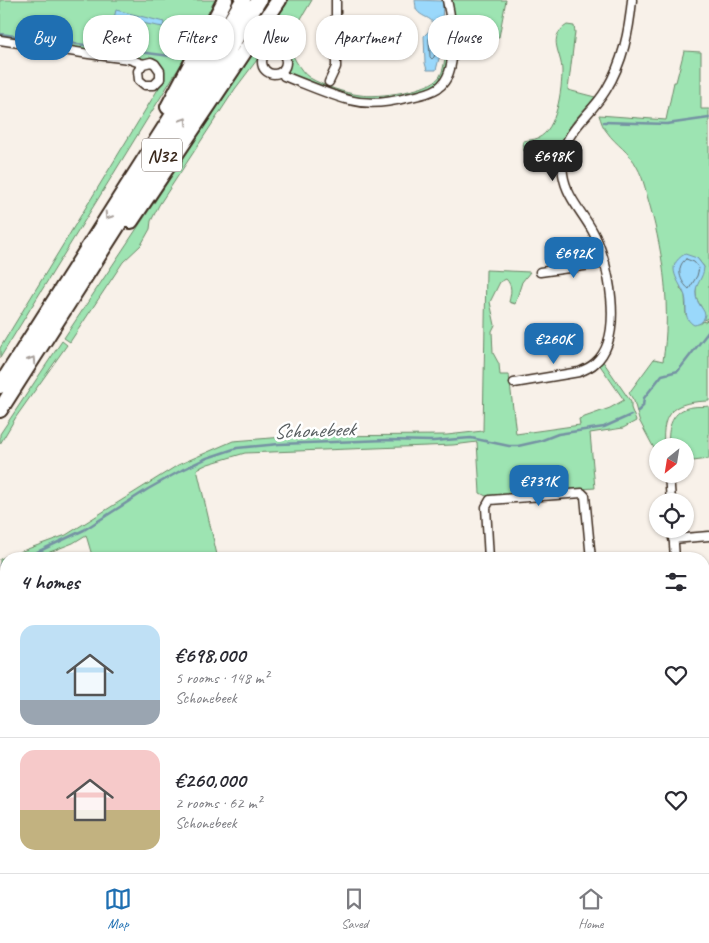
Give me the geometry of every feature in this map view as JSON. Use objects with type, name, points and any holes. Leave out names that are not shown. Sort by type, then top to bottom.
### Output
[{"type":"highway","points":[[135,175],[146,147],[200,50],[225,0]]},
{"type":"highway","name":"N32","points":[[0,386],[193,83],[243,0]]},
{"type":"highway","name":"N32","points":[[0,410],[205,89],[259,0]]},
{"type":"highway","points":[[64,310],[76,303],[279,0]]},
{"type":"street","points":[[329,82],[336,67],[336,0]]},
{"type":"street","points":[[282,72],[284,76],[331,95],[364,103],[400,100],[437,89],[448,75],[453,48],[451,17],[447,0]]},
{"type":"street","points":[[514,383],[579,372],[595,363],[601,356],[610,337],[612,323],[609,278],[593,231],[567,191],[563,175],[563,154],[569,136],[606,91],[618,66],[624,51],[632,0]]},
{"type":"street","points":[[0,40],[89,54],[129,58],[143,64]]},
{"type":"street","points":[[540,272],[605,263]]},
{"type":"street","points":[[489,552],[486,507],[490,500],[582,493],[585,496],[590,552]]},
{"type":"street","points":[[675,552],[673,539],[709,536]]},
{"type":"green space","points":[[0,0],[215,0],[207,15],[159,15],[159,60],[184,60],[0,358],[0,348],[163,81],[163,69],[161,64],[149,59],[149,15],[83,15],[83,50],[73,49],[73,15],[15,15],[15,41],[0,39]]},
{"type":"green space","points":[[289,0],[312,0],[303,15],[279,15]]},
{"type":"green space","points":[[450,0],[506,0],[499,37],[499,15],[452,15]]},
{"type":"green space","points":[[567,25],[574,26],[575,32],[568,90],[595,97],[568,129],[559,152],[524,151],[523,141],[536,139],[544,134],[554,118],[561,88],[562,71],[556,41],[557,35]]},
{"type":"green space","points":[[684,51],[701,52],[701,109],[709,109],[709,318],[703,320],[704,313],[696,298],[696,287],[704,267],[697,258],[680,288],[685,295],[686,315],[699,324],[709,319],[709,401],[687,403],[679,406],[668,416],[665,424],[664,438],[649,439],[639,420],[634,401],[629,393],[654,359],[663,361],[666,303],[659,244],[645,186],[634,161],[614,141],[602,124],[599,115],[666,120],[674,82],[676,82]]},
{"type":"green space","points":[[249,60],[257,60],[235,89],[159,205],[151,221],[150,229],[141,245],[123,262],[70,342],[64,338]]},
{"type":"green space","points":[[295,60],[306,75],[316,81],[341,91],[368,96],[403,92],[426,86],[440,76],[445,60],[448,60],[444,77],[436,87],[386,101],[350,99],[292,77],[287,70],[288,61]]},
{"type":"green space","points":[[486,270],[530,272],[522,282],[515,304],[509,302],[511,287],[506,279],[500,282],[490,302],[495,325],[492,331],[493,353],[499,364],[500,375],[509,375],[516,434],[580,425],[579,419],[610,408],[624,400],[599,364],[602,360],[631,402],[631,408],[636,421],[623,428],[590,433],[595,488],[486,496],[480,493],[477,442],[453,445],[245,453],[197,469],[216,552],[91,552],[86,535],[73,543],[50,552],[19,552],[66,535],[178,465],[233,441],[297,436],[447,435],[483,431]]},
{"type":"green space","points":[[62,341],[67,345],[16,417],[0,444],[0,434]]},
{"type":"green space","points":[[709,406],[709,459],[694,461],[694,438],[669,438],[669,433],[672,420],[680,411]]},
{"type":"water","points":[[415,0],[443,1],[442,15],[428,15],[428,19],[416,9]]},
{"type":"water","points":[[116,10],[136,15],[115,15]]},
{"type":"water","points":[[149,18],[159,21],[159,26],[149,24]]},
{"type":"water","points":[[428,32],[428,60],[439,60],[436,70],[427,70],[424,36]]},
{"type":"water","points":[[685,254],[697,258],[704,267],[696,291],[696,298],[705,314],[702,322],[694,325],[688,319],[685,296],[674,269],[678,259]]},
{"type":"waterway","points":[[0,34],[159,55]]},
{"type":"waterway","points":[[604,122],[667,124],[709,118]]},
{"type":"waterway","name":"Schonebeek","points":[[638,411],[643,406],[644,398],[662,375],[678,371],[709,331]]},
{"type":"waterway","name":"Schonebeek","points":[[37,552],[84,530],[148,489],[182,470],[207,458],[237,448],[279,444],[387,440],[433,441],[471,438],[509,446],[518,446],[540,441],[558,434],[604,427],[631,415]]}]
